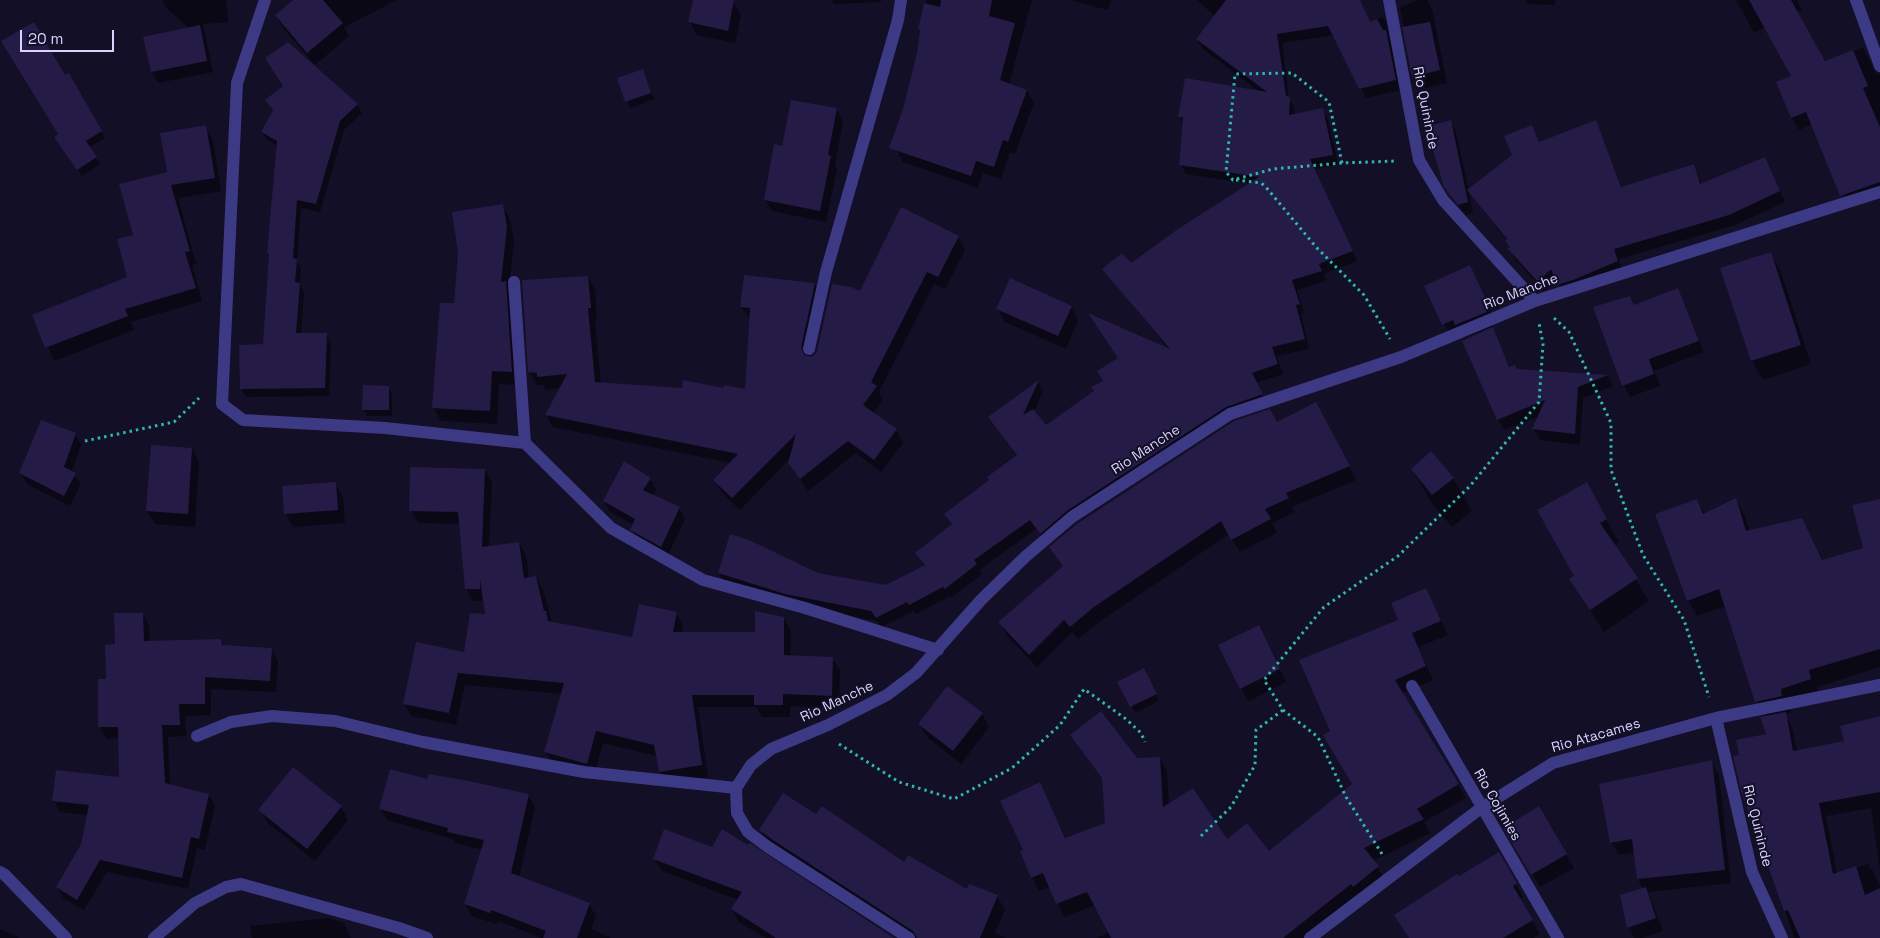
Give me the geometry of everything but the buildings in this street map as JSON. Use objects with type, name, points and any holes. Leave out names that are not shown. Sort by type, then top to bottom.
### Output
[{"type":"street","points":[[265,0],[236,83],[228,302],[222,378],[222,404],[243,420],[386,428],[526,443],[611,528],[702,580],[804,608],[938,650]]},
{"type":"street","points":[[809,349],[826,272],[898,20],[901,0]]},
{"type":"street","name":"Rio Quininde","points":[[1389,0],[1419,160],[1443,200],[1535,301]]},
{"type":"street","points":[[1856,0],[1880,66]]},
{"type":"street","name":"Rio Manche","points":[[736,788],[751,765],[771,749],[887,695],[916,673],[981,600],[1025,557],[1072,517],[1230,414],[1401,356],[1535,301],[1880,192]]},
{"type":"street","points":[[514,282],[526,443]]},
{"type":"street","name":"Rio Atacames","points":[[1310,938],[1481,808],[1553,763],[1716,718],[1880,685]]},
{"type":"street","name":"Rio Cojimies","points":[[1412,686],[1558,938]]},
{"type":"street","points":[[197,736],[231,722],[272,716],[336,721],[423,742],[584,772],[736,788],[737,813],[748,832],[768,847],[909,938]]},
{"type":"street","name":"Rio Quininde","points":[[1716,718],[1752,872],[1782,938]]},
{"type":"street","points":[[0,872],[66,938]]},
{"type":"street","points":[[154,938],[195,903],[226,887],[241,884],[399,928],[427,938]]},
{"type":"path","points":[[1342,162],[1329,102],[1292,72],[1235,74],[1226,172],[1233,180],[1261,183],[1265,186],[1316,247],[1364,295],[1401,356]]},
{"type":"path","points":[[1233,180],[1273,169],[1342,162],[1419,160]]},
{"type":"path","points":[[1394,873],[1346,797],[1318,737],[1283,710],[1264,680],[1324,607],[1398,556],[1470,486],[1539,402],[1543,344],[1535,301]]},
{"type":"path","points":[[1535,301],[1569,332],[1611,423],[1611,470],[1643,555],[1684,620],[1716,718]]},
{"type":"path","points":[[84,441],[174,422],[222,378]]},
{"type":"path","points":[[816,729],[899,782],[954,799],[1012,768],[1060,725],[1084,689],[1126,719],[1141,733],[1144,742]]},
{"type":"path","points":[[1201,836],[1231,807],[1255,765],[1256,730],[1283,710]]}]
